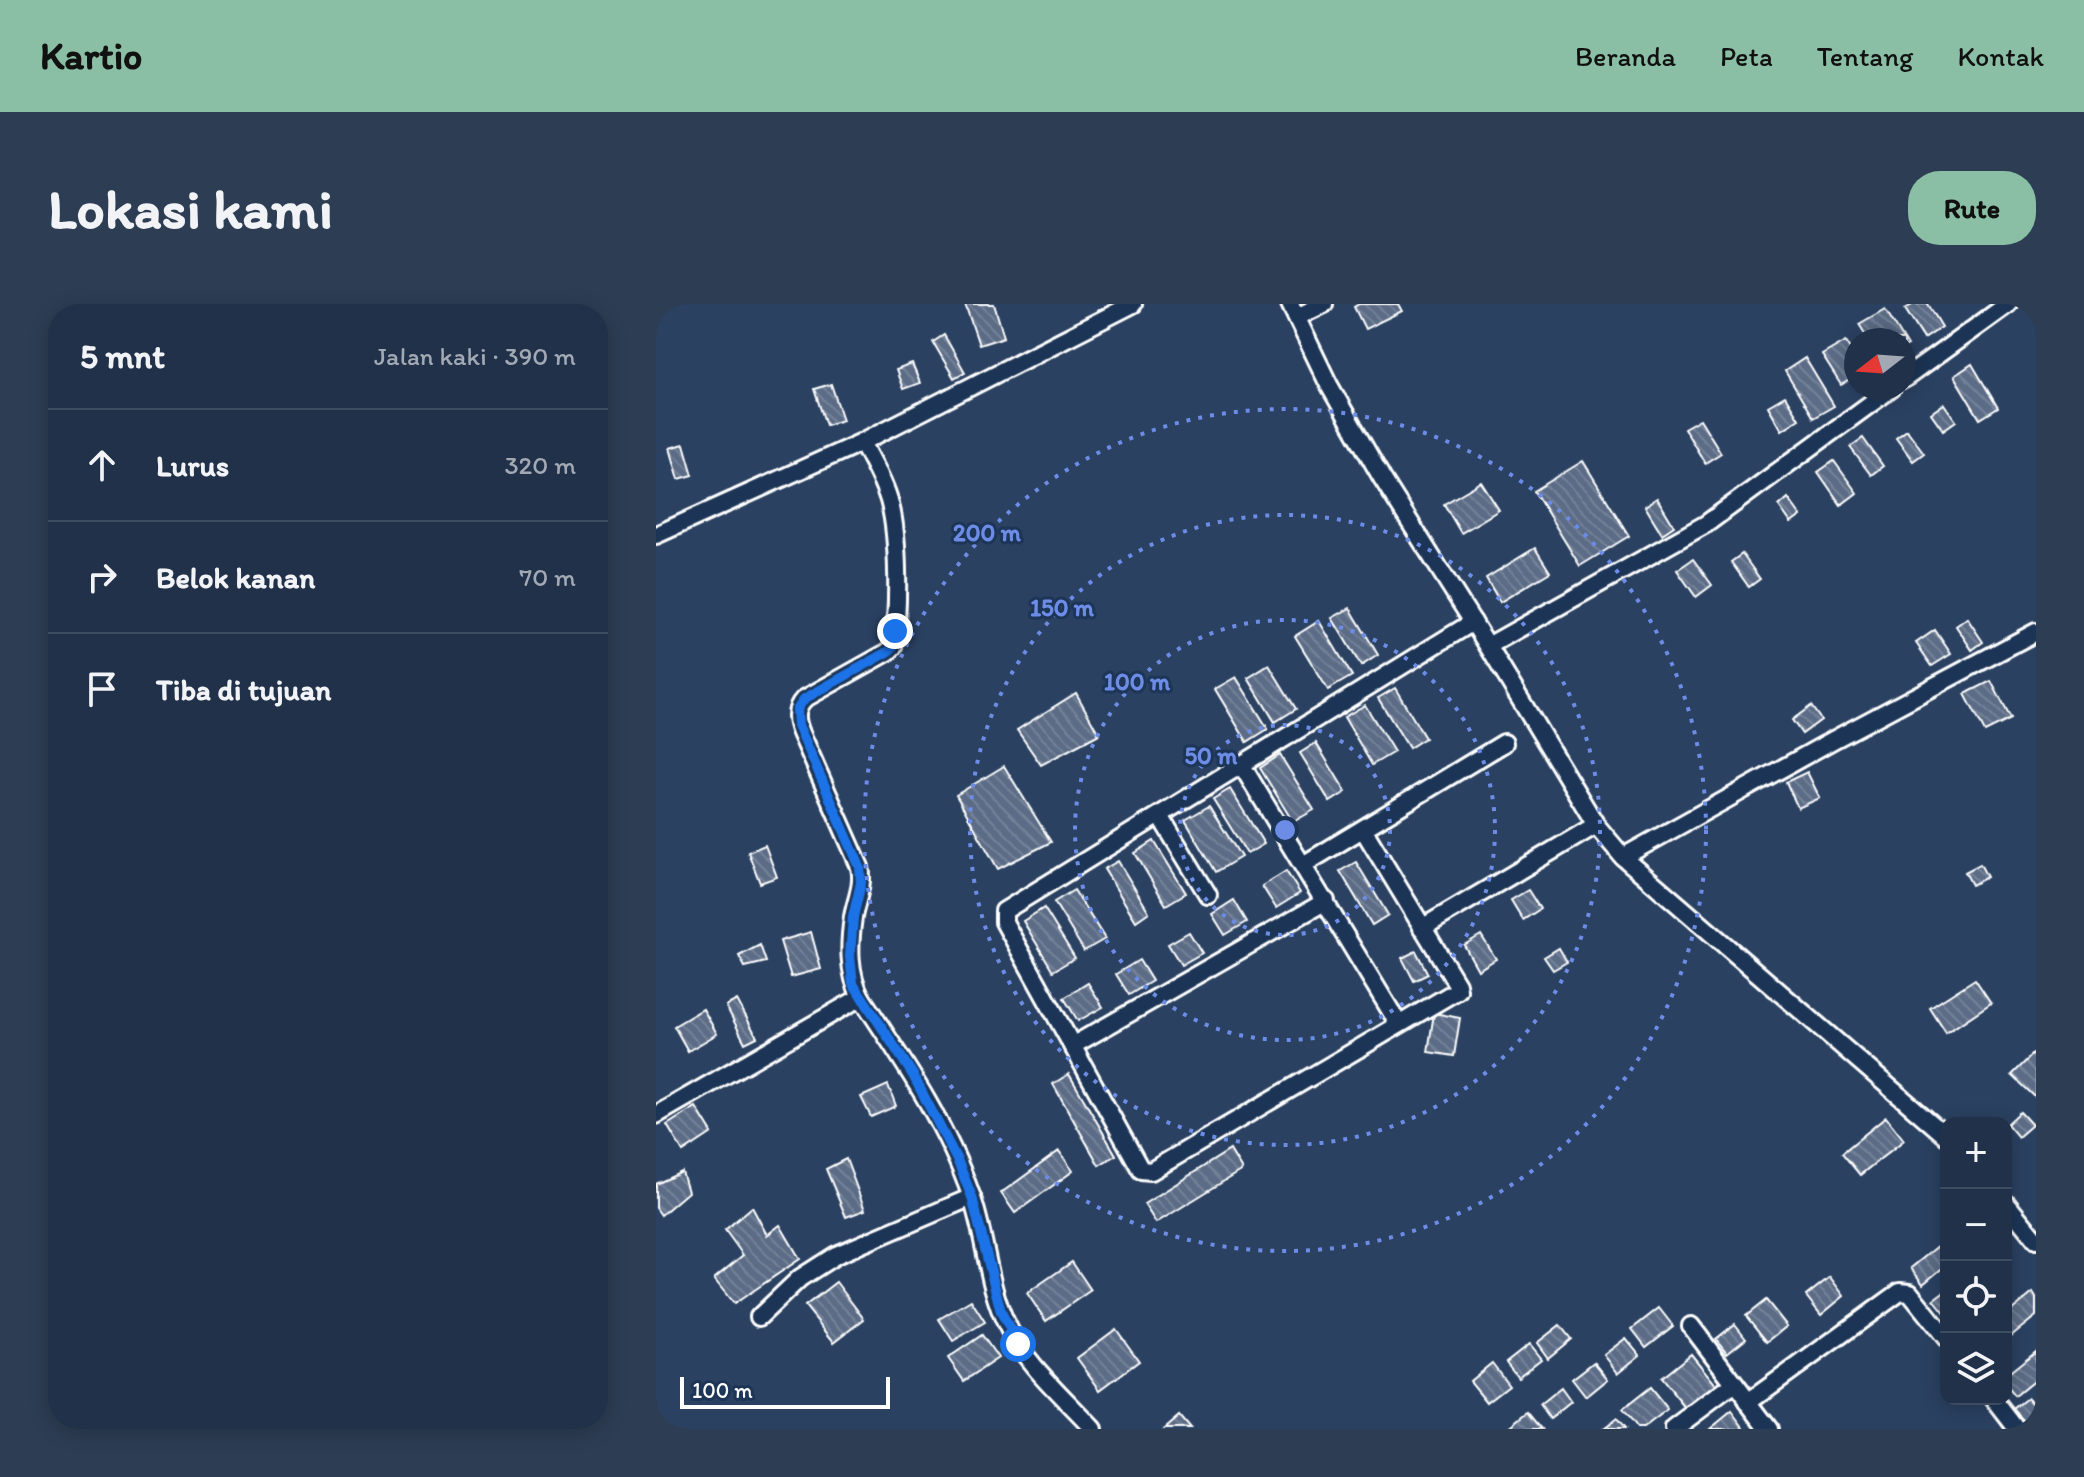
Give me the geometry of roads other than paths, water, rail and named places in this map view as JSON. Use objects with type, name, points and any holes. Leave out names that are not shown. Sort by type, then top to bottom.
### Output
[{"type":"street","points":[[656,535],[862,442],[1133,304]]},
{"type":"street","points":[[1324,304],[1294,311],[1329,385],[1382,478],[1596,825],[1623,857],[1940,1131]]},
{"type":"street","points":[[1916,370],[2008,304]]},
{"type":"street","points":[[1488,646],[1706,524],[1876,400]]},
{"type":"street","points":[[862,442],[884,487],[892,514],[896,598],[893,647],[804,699],[797,716],[801,733],[860,867],[861,883],[853,917],[851,976],[861,997],[913,1075],[944,1134],[972,1197],[1007,1327],[1037,1367],[1093,1429]]},
{"type":"street","points":[[1363,829],[1458,990],[1147,1172],[1138,1167],[1004,922],[1003,914],[1473,622]]},
{"type":"street","points":[[1623,857],[2036,632]]},
{"type":"street","points":[[1303,865],[1504,743]]},
{"type":"street","points":[[1241,764],[1398,1023]]},
{"type":"street","points":[[1160,816],[1208,895]]},
{"type":"street","points":[[1422,928],[1596,825]]},
{"type":"street","points":[[1072,1046],[1326,901]]},
{"type":"street","points":[[656,1115],[861,997]]},
{"type":"street","points":[[759,1317],[800,1278],[836,1255],[972,1197]]},
{"type":"street","points":[[2012,1210],[2036,1240]]},
{"type":"street","points":[[1748,1402],[1900,1292],[1910,1293],[1942,1333]]},
{"type":"street","points":[[1691,1326],[1769,1429]]},
{"type":"street","points":[[1674,1429],[1734,1384]]},
{"type":"street","points":[[1999,1405],[2017,1429]]}]
